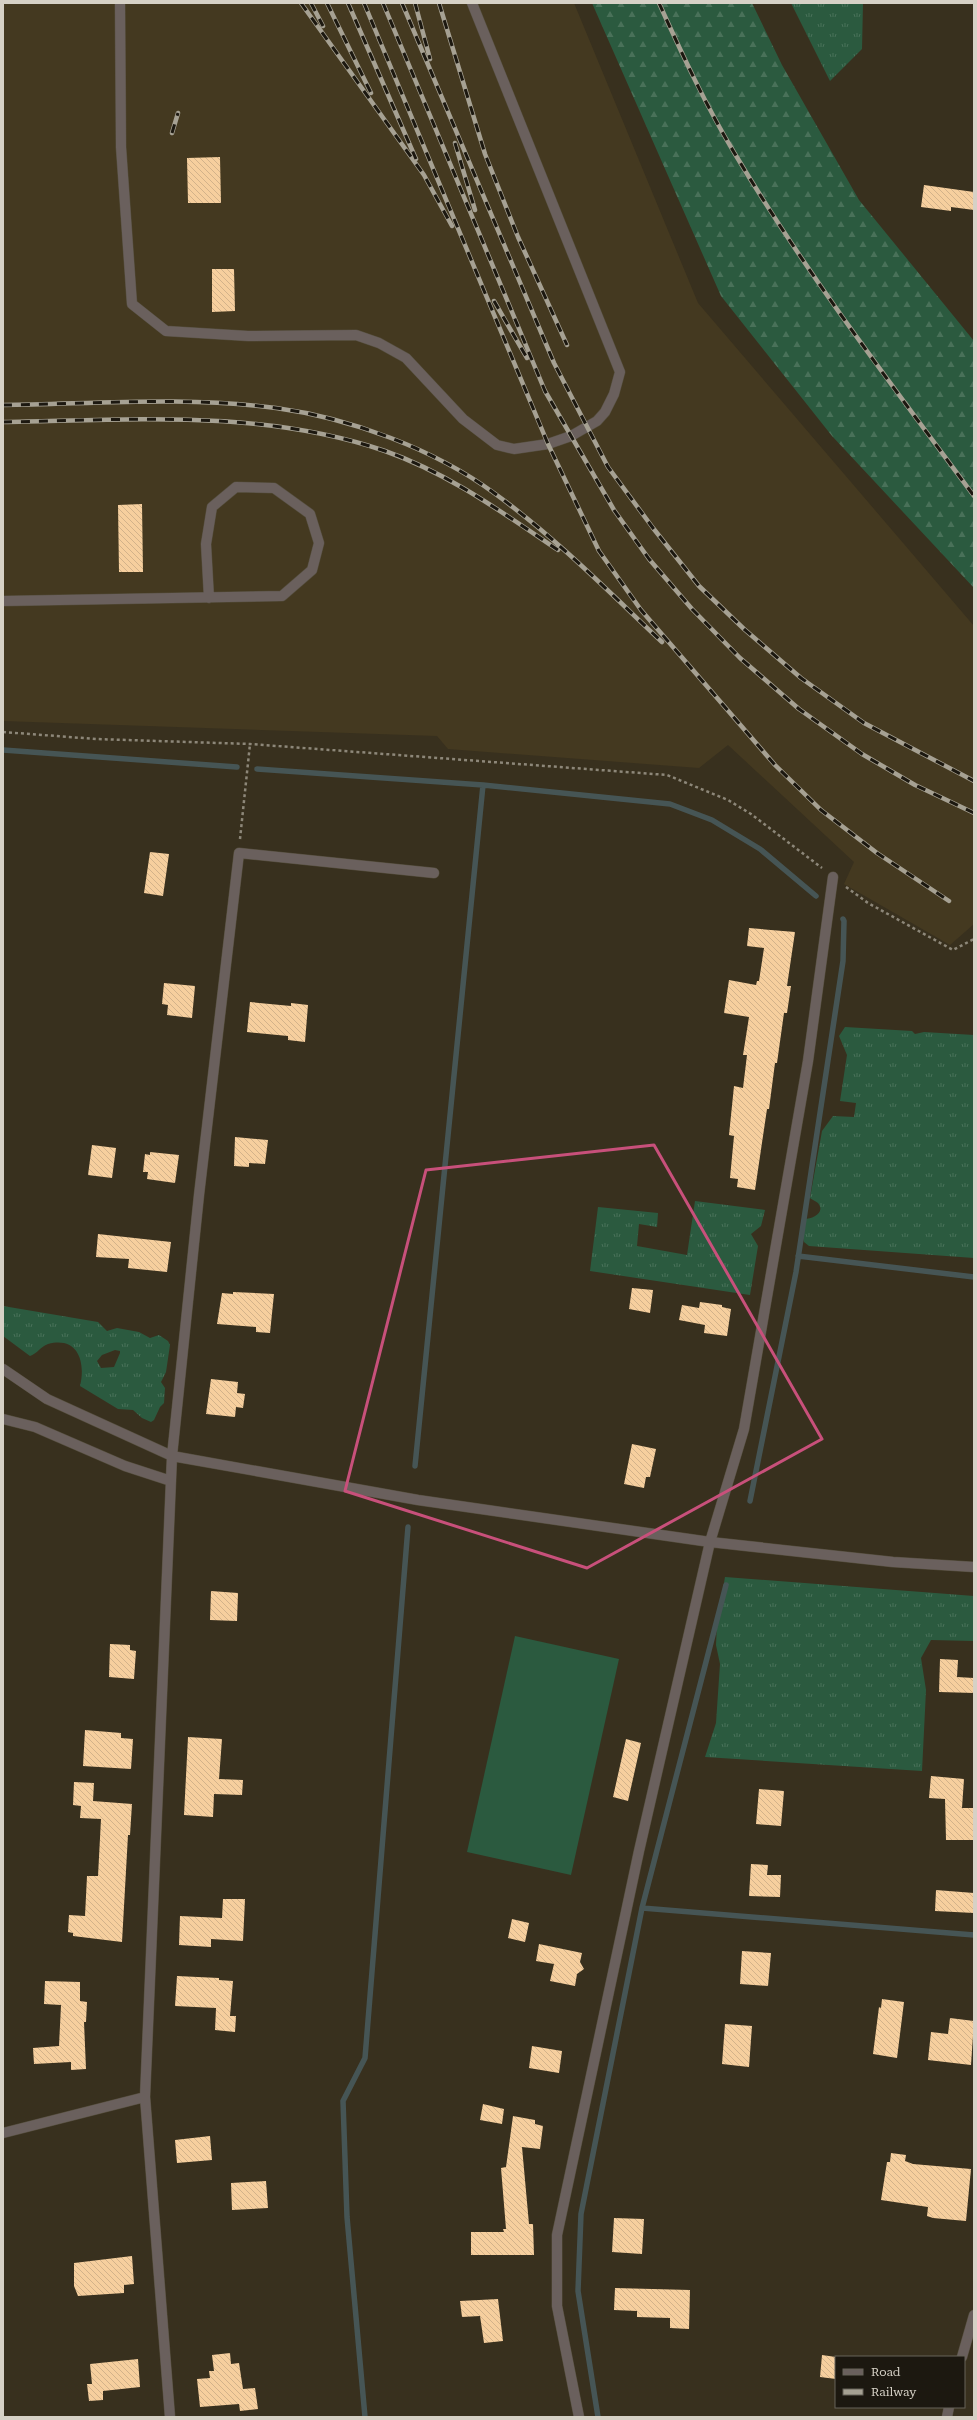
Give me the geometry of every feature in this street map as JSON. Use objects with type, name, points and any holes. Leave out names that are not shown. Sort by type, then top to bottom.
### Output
[{"type":"street","points":[[120,3],[121,146],[132,304],[166,331],[248,336],[356,335],[379,343],[406,358],[463,419],[497,446],[514,449],[548,444],[571,436],[597,421],[605,412],[614,394],[620,372],[472,3]]},
{"type":"street","points":[[3,601],[208,598],[282,596],[312,570],[319,543],[310,514],[274,488],[236,487],[212,507],[206,544],[208,598]]},
{"type":"street","points":[[170,2417],[145,2096],[172,1456],[199,1195],[239,853],[434,873]]},
{"type":"street","points":[[579,2417],[557,2306],[557,2235],[637,1858],[710,1542],[744,1429],[808,1061],[833,877]]},
{"type":"street","points":[[3,1369],[46,1399],[172,1456],[418,1500],[710,1542],[893,1562],[974,1567]]},
{"type":"street","points":[[3,1419],[35,1427],[125,1466],[171,1481]]},
{"type":"street","points":[[3,2133],[145,2096]]},
{"type":"street","points":[[967,2351],[974,2315]]},
{"type":"path","points":[[3,732],[96,739],[250,744],[667,775],[734,803],[868,903],[939,944],[953,950],[974,939]]},
{"type":"path","points":[[239,853],[250,744]]},
{"type":"highlighted area","points":[[654,1145],[822,1439],[587,1568],[345,1491],[426,1170]]},
{"type":"shaded area","points":[[3,3],[574,3],[698,303],[974,626],[974,924],[950,945],[844,884],[854,862],[728,745],[699,768],[448,749],[437,736],[3,721]]},
{"type":"green space","points":[[592,3],[752,3],[782,65],[859,200],[974,341],[974,588],[832,436],[721,296]]},
{"type":"green space","points":[[791,3],[863,3],[862,49],[830,81]]},
{"type":"green space","points":[[845,1027],[912,1031],[915,1034],[924,1032],[974,1035],[974,1258],[809,1246],[804,1242],[802,1234],[805,1219],[814,1217],[820,1210],[818,1203],[810,1198],[822,1131],[833,1116],[854,1117],[856,1103],[840,1101],[847,1055],[839,1036]]},
{"type":"green space","points":[[695,1201],[765,1210],[761,1226],[751,1234],[758,1246],[750,1295],[590,1271],[598,1207],[658,1213],[657,1227],[639,1224],[637,1246],[687,1255]]},
{"type":"green space","points":[[3,1306],[98,1322],[107,1331],[117,1328],[139,1332],[150,1338],[159,1335],[168,1341],[170,1345],[166,1372],[161,1382],[165,1388],[164,1403],[160,1407],[154,1420],[151,1422],[142,1418],[133,1410],[118,1409],[80,1386],[82,1368],[78,1353],[73,1347],[58,1343],[48,1344],[30,1356],[3,1336]],"holes":[[[115,1350],[120,1351],[114,1367],[101,1368],[97,1361],[102,1355]]]},
{"type":"green space","points":[[725,1577],[974,1596],[974,1641],[931,1640],[921,1658],[926,1690],[922,1771],[705,1757],[716,1723],[720,1664],[716,1645],[717,1624]]},
{"type":"green space","points":[[515,1636],[619,1659],[571,1875],[467,1852]]},
{"type":"building","points":[[220,157],[221,203],[188,203],[187,158]]},
{"type":"building","points":[[924,185],[974,192],[974,210],[951,207],[951,211],[921,207]]},
{"type":"building","points":[[212,269],[234,269],[235,311],[212,312]]},
{"type":"building","points":[[142,504],[143,572],[119,572],[118,505]]},
{"type":"building","points":[[150,852],[169,854],[163,896],[144,893]]},
{"type":"building","points":[[749,928],[795,932],[787,986],[791,986],[787,1013],[784,1013],[769,1109],[767,1109],[755,1190],[737,1187],[738,1179],[730,1178],[734,1136],[729,1135],[734,1086],[743,1088],[747,1055],[743,1055],[749,1017],[724,1013],[729,980],[756,985],[757,981],[759,981],[764,948],[747,946]]},
{"type":"building","points":[[164,983],[195,986],[192,1018],[167,1015],[168,1005],[162,1004]]},
{"type":"building","points":[[250,1002],[291,1006],[291,1003],[308,1005],[305,1042],[288,1040],[288,1036],[247,1032]]},
{"type":"building","points":[[235,1137],[268,1140],[265,1164],[249,1163],[249,1167],[234,1166]]},
{"type":"building","points":[[92,1145],[116,1148],[112,1178],[88,1175]]},
{"type":"building","points":[[150,1152],[179,1155],[175,1183],[147,1179],[148,1172],[143,1172],[145,1154],[150,1155]]},
{"type":"building","points":[[98,1234],[171,1242],[167,1272],[128,1268],[129,1259],[96,1257]]},
{"type":"building","points":[[632,1288],[653,1290],[650,1313],[629,1309]]},
{"type":"building","points":[[233,1292],[274,1294],[270,1333],[256,1332],[256,1327],[217,1324],[222,1293],[233,1294]]},
{"type":"building","points":[[700,1302],[722,1305],[722,1307],[731,1309],[727,1336],[704,1333],[705,1325],[679,1320],[682,1305],[699,1308]]},
{"type":"building","points":[[211,1379],[238,1382],[237,1393],[245,1394],[243,1408],[236,1407],[235,1417],[206,1414]]},
{"type":"building","points":[[632,1444],[656,1449],[650,1477],[646,1477],[644,1488],[624,1484]]},
{"type":"building","points":[[211,1591],[238,1593],[237,1621],[210,1620]]},
{"type":"building","points":[[110,1644],[130,1645],[130,1650],[136,1651],[134,1679],[109,1677]]},
{"type":"building","points":[[940,1659],[958,1660],[957,1677],[974,1678],[974,1693],[939,1692]]},
{"type":"building","points":[[85,1730],[121,1733],[121,1738],[133,1739],[131,1769],[83,1766]]},
{"type":"building","points":[[188,1737],[222,1739],[219,1779],[243,1780],[242,1795],[214,1794],[213,1817],[184,1815]]},
{"type":"building","points":[[626,1739],[641,1743],[628,1801],[613,1797]]},
{"type":"building","points":[[931,1776],[964,1779],[962,1808],[974,1808],[974,1840],[946,1840],[945,1799],[929,1798]]},
{"type":"building","points":[[74,1782],[94,1783],[93,1801],[132,1804],[130,1835],[128,1835],[122,1942],[73,1936],[73,1933],[68,1932],[69,1915],[85,1916],[87,1876],[98,1876],[101,1819],[80,1818],[81,1806],[73,1805]]},
{"type":"building","points":[[759,1789],[784,1791],[781,1826],[756,1824]]},
{"type":"building","points":[[751,1864],[768,1865],[767,1875],[781,1875],[780,1897],[749,1896]]},
{"type":"building","points":[[936,1890],[974,1893],[974,1913],[935,1911]]},
{"type":"building","points":[[223,1899],[245,1899],[243,1941],[211,1939],[211,1947],[179,1945],[180,1916],[222,1918]]},
{"type":"building","points":[[512,1919],[529,1923],[525,1942],[508,1938]]},
{"type":"building","points":[[539,1944],[582,1953],[580,1962],[584,1969],[577,1974],[575,1986],[550,1981],[554,1964],[536,1961]]},
{"type":"building","points":[[742,1951],[771,1953],[768,1986],[740,1984]]},
{"type":"building","points":[[177,1976],[219,1978],[219,1980],[233,1981],[230,2016],[236,2016],[235,2032],[215,2030],[216,2008],[175,2006]]},
{"type":"building","points":[[45,1981],[80,1982],[80,2001],[87,2002],[86,2022],[84,2022],[86,2069],[71,2070],[71,2062],[34,2064],[33,2048],[59,2046],[61,2005],[44,2004]]},
{"type":"building","points":[[882,1999],[904,2002],[897,2058],[873,2054],[879,2007],[881,2008]]},
{"type":"building","points":[[950,2018],[974,2021],[971,2065],[928,2060],[931,2032],[948,2034]]},
{"type":"building","points":[[725,2024],[752,2026],[749,2067],[722,2064]]},
{"type":"building","points":[[532,2046],[562,2051],[559,2073],[529,2068]]},
{"type":"building","points":[[483,2104],[504,2109],[502,2124],[480,2120]]},
{"type":"building","points":[[513,2116],[535,2120],[535,2124],[543,2126],[540,2149],[522,2147],[529,2224],[533,2224],[534,2255],[471,2255],[471,2232],[504,2232],[503,2229],[506,2229],[501,2168],[506,2167]]},
{"type":"building","points":[[210,2136],[212,2160],[177,2163],[175,2140]]},
{"type":"building","points":[[891,2153],[906,2155],[905,2161],[913,2164],[971,2169],[966,2221],[933,2218],[927,2216],[928,2207],[881,2200],[887,2162],[890,2162]]},
{"type":"building","points":[[266,2181],[268,2208],[232,2210],[231,2183]]},
{"type":"building","points":[[614,2218],[644,2219],[642,2254],[612,2252]]},
{"type":"building","points":[[132,2256],[134,2284],[124,2285],[124,2293],[78,2296],[74,2286],[74,2263]]},
{"type":"building","points":[[615,2288],[690,2290],[689,2329],[670,2328],[670,2318],[637,2317],[637,2311],[614,2310]]},
{"type":"building","points":[[498,2299],[503,2341],[484,2343],[480,2316],[462,2317],[460,2301]]},
{"type":"building","points":[[230,2353],[231,2364],[239,2363],[243,2389],[255,2388],[258,2409],[240,2411],[239,2404],[200,2407],[197,2379],[210,2378],[209,2371],[214,2371],[212,2355]]},
{"type":"building","points":[[822,2355],[835,2357],[835,2379],[820,2377]]},
{"type":"building","points":[[138,2359],[140,2387],[103,2391],[103,2400],[89,2401],[87,2384],[92,2384],[90,2364]]},
{"type":"waterway","points":[[3,750],[237,767]]},
{"type":"waterway","points":[[257,769],[483,785],[670,804],[712,820],[760,849],[816,896]]},
{"type":"waterway","points":[[415,1466],[483,785]]},
{"type":"waterway","points":[[750,1501],[796,1272],[843,961],[843,919]]},
{"type":"waterway","points":[[798,1256],[974,1277]]},
{"type":"waterway","points":[[365,2417],[347,2217],[343,2101],[365,2058],[408,1527]]},
{"type":"waterway","points":[[598,2417],[578,2291],[581,2214],[642,1908],[726,1585]]},
{"type":"waterway","points":[[642,1908],[974,1935]]},
{"type":"railway","points":[[301,3],[424,175],[452,226]]},
{"type":"railway","points":[[311,3],[323,26]]},
{"type":"railway","points":[[327,3],[371,93]]},
{"type":"railway","points":[[348,3],[416,159]]},
{"type":"railway","points":[[364,3],[548,444],[599,551],[641,610],[775,765],[821,810],[877,853],[949,901]]},
{"type":"railway","points":[[383,3],[545,391],[614,510],[649,559],[692,609],[740,658],[799,709],[862,754],[915,785],[974,813]]},
{"type":"railway","points":[[402,3],[554,363],[608,467],[653,528],[699,586],[744,629],[801,678],[864,723],[974,781]]},
{"type":"railway","points":[[415,3],[430,59]]},
{"type":"railway","points":[[439,3],[485,154],[518,237],[567,345]]},
{"type":"railway","points":[[659,3],[704,99],[762,198],[850,328],[974,496]]},
{"type":"railway","points":[[172,133],[178,113]]},
{"type":"railway","points":[[455,143],[475,210]]},
{"type":"railway","points":[[494,301],[527,358]]},
{"type":"railway","points":[[3,405],[140,402],[208,402],[242,404],[276,408],[333,419],[390,438],[418,449],[470,477],[517,510],[560,546],[662,642]]},
{"type":"railway","points":[[3,422],[148,419],[196,420],[291,428],[339,438],[385,451],[408,460],[453,482],[517,522],[558,550]]}]
